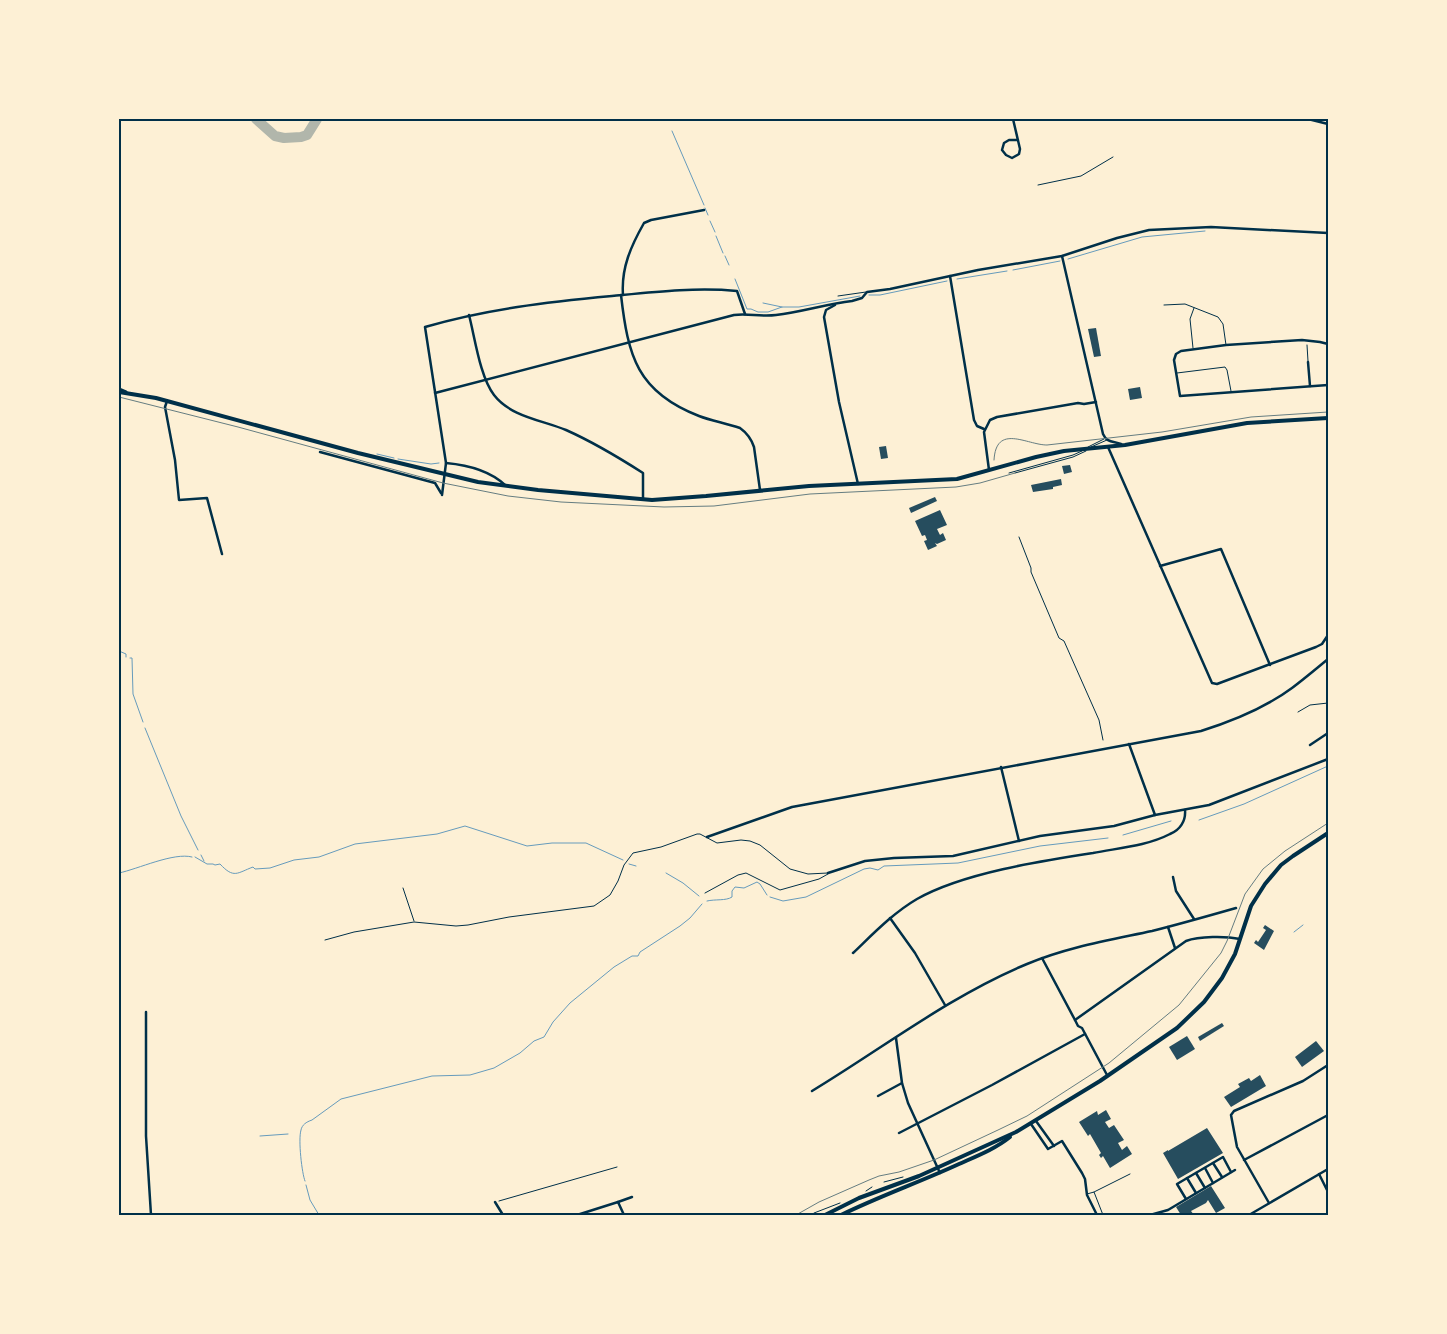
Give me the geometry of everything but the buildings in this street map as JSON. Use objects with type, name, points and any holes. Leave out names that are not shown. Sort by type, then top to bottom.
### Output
[{"type":"main road","points":[[119,391],[167,401],[341,449],[478,482],[664,500],[760,490],[944,480],[990,471],[1042,455],[1087,448],[1124,445],[1241,424],[1328,418]]},
{"type":"main road","points":[[842,1215],[939,1170],[1031,1124],[1162,1039],[1204,1002],[1225,973],[1254,900],[1269,879],[1281,865],[1328,833]]},
{"type":"main road","points":[[825,1215],[870,1193],[939,1170]]},
{"type":"street","points":[[1013,119],[1018,140],[1020,149],[1019,154],[1012,158],[1006,156],[1002,150],[1004,143],[1009,140],[1018,140]]},
{"type":"street","points":[[1308,119],[1328,124]]},
{"type":"street","points":[[704,210],[647,221],[642,227],[622,277],[622,295],[629,342],[641,374],[646,381],[665,397],[693,413],[740,428],[746,432],[754,447],[760,490]]},
{"type":"street","points":[[435,393],[629,342],[746,314],[760,317],[838,302],[859,300],[867,292],[1062,256],[1116,238],[1149,230],[1211,227],[1328,233]]},
{"type":"street","points":[[1062,256],[1106,440],[1124,445]]},
{"type":"street","points":[[950,276],[953,284],[974,420],[977,426],[984,429]]},
{"type":"street","points":[[320,452],[435,483],[442,495],[446,463],[425,326],[519,305],[700,290],[737,290],[746,314]]},
{"type":"street","points":[[838,302],[826,310],[824,318],[845,430],[858,484]]},
{"type":"street","points":[[468,315],[486,380],[494,395],[511,410],[565,430],[610,452],[643,473],[643,499]]},
{"type":"street","points":[[1328,344],[1307,340],[1226,345],[1181,351],[1176,354],[1174,360],[1180,396],[1328,385]]},
{"type":"street","points":[[1308,362],[1310,386]]},
{"type":"street","points":[[167,401],[165,409],[175,460],[179,504]]},
{"type":"street","points":[[990,471],[984,429],[990,420],[997,417],[1078,403],[1096,402]]},
{"type":"street","points":[[1108,447],[1212,683],[1217,684],[1322,644],[1328,634]]},
{"type":"street","points":[[446,463],[479,469],[506,486]]},
{"type":"street","points":[[179,500],[207,498],[222,554]]},
{"type":"street","points":[[1160,566],[1220,549],[1270,665]]},
{"type":"street","points":[[706,837],[792,807],[1201,731],[1237,718],[1279,696],[1328,659]]},
{"type":"street","points":[[1310,745],[1328,733]]},
{"type":"street","points":[[1129,744],[1155,816]]},
{"type":"street","points":[[828,873],[865,861],[953,856],[1082,829],[1114,826],[1217,803],[1328,759]]},
{"type":"street","points":[[1001,767],[1019,841]]},
{"type":"street","points":[[853,953],[890,918],[917,899],[951,884],[1020,866],[1140,844],[1161,838],[1178,829],[1183,824],[1185,810]]},
{"type":"street","points":[[1173,877],[1176,891],[1194,919]]},
{"type":"street","points":[[812,1091],[945,1005],[999,976],[1042,958],[1087,945],[1168,927],[1236,908]]},
{"type":"street","points":[[890,918],[915,953],[945,1005]]},
{"type":"street","points":[[1168,927],[1175,948]]},
{"type":"street","points":[[1075,1020],[1186,941],[1195,938],[1234,937],[1240,939]]},
{"type":"street","points":[[1042,958],[1078,1026],[1082,1028],[1107,1075]]},
{"type":"street","points":[[146,1012],[146,1136],[151,1215]]},
{"type":"street","points":[[898,1133],[1085,1034]]},
{"type":"street","points":[[896,1038],[902,1084],[908,1103],[939,1170]]},
{"type":"street","points":[[1270,1203],[1244,1160],[1236,1142],[1231,1117],[1232,1113],[1303,1081],[1328,1065]]},
{"type":"street","points":[[878,1096],[902,1084]]},
{"type":"street","points":[[1244,1160],[1328,1115]]},
{"type":"street","points":[[1036,1121],[1054,1146]]},
{"type":"street","points":[[1031,1124],[1048,1149],[1062,1141],[1085,1179],[1087,1195],[1097,1215]]},
{"type":"street","points":[[1151,1215],[1168,1210],[1233,1171],[1222,1157],[1177,1184],[1186,1199]]},
{"type":"street","points":[[1213,1163],[1222,1178]]},
{"type":"street","points":[[1205,1168],[1213,1183]]},
{"type":"street","points":[[1249,1215],[1328,1170]]},
{"type":"street","points":[[1196,1173],[1205,1188]]},
{"type":"street","points":[[1319,1174],[1328,1192]]},
{"type":"street","points":[[1187,1178],[1196,1193]]},
{"type":"street","points":[[577,1215],[632,1197]]},
{"type":"street","points":[[495,1202],[503,1215]]},
{"type":"street","points":[[618,1202],[624,1215]]},
{"type":"lane","points":[[838,296],[867,292]]},
{"type":"lane","points":[[1164,305],[1185,304],[1222,320],[1226,345]]},
{"type":"lane","points":[[1193,349],[1190,319],[1195,308]]},
{"type":"lane","points":[[1307,345],[1308,362]]},
{"type":"lane","points":[[1176,373],[1225,367],[1231,391]]},
{"type":"lane","points":[[1009,473],[1073,455],[1106,440]]},
{"type":"lane","points":[[1015,473],[1073,457],[1087,448]]},
{"type":"lane","points":[[1298,712],[1310,705],[1328,703]]},
{"type":"lane","points":[[324,940],[354,932],[414,922],[456,926],[468,925],[509,917],[594,906],[610,895],[624,865],[633,853],[661,847],[697,834],[717,843],[741,840],[750,841],[760,845],[790,869],[808,874],[828,873]]},
{"type":"lane","points":[[705,893],[738,874],[746,873],[780,890],[819,878],[828,873]]},
{"type":"lane","points":[[404,888],[414,922]]},
{"type":"lane","points":[[1087,1195],[1130,1174]]},
{"type":"lane","points":[[1094,1192],[1103,1215]]},
{"type":"path","points":[[1038,184],[1081,176],[1112,157]]},
{"type":"path","points":[[1018,537],[1059,638],[1064,641],[1099,720],[1103,740]]},
{"type":"path","points":[[495,1202],[617,1167]]},
{"type":"path","points":[[859,1194],[872,1187]]},
{"type":"path","points":[[814,1213],[841,1202]]},
{"type":"waterway","points":[[672,131],[704,205]]},
{"type":"waterway","points":[[705,208],[708,215]]},
{"type":"waterway","points":[[710,221],[715,232]]},
{"type":"waterway","points":[[1068,259],[1142,237],[1205,231]]},
{"type":"waterway","points":[[716,236],[723,253]]},
{"type":"waterway","points":[[725,256],[729,265]]},
{"type":"waterway","points":[[1013,270],[1060,261]]},
{"type":"waterway","points":[[957,279],[1007,271]]},
{"type":"waterway","points":[[735,279],[747,309],[758,312],[768,312],[782,307],[799,307],[860,296]]},
{"type":"waterway","points":[[869,295],[880,295],[947,281]]},
{"type":"waterway","points":[[763,303],[782,307]]},
{"type":"waterway","points":[[377,454],[394,458]]},
{"type":"waterway","points":[[398,459],[431,464],[439,463]]},
{"type":"waterway","points":[[119,651],[126,654],[126,657]]},
{"type":"waterway","points":[[130,658],[132,658],[133,694],[143,722]]},
{"type":"waterway","points":[[145,728],[181,816],[198,850]]},
{"type":"waterway","points":[[1199,820],[1244,804],[1328,766]]},
{"type":"waterway","points":[[1123,835],[1171,821]]},
{"type":"waterway","points":[[195,857],[207,864],[220,864],[229,872],[239,873],[253,867],[255,869],[270,868],[294,860],[319,857],[355,844],[437,834],[465,826],[527,846],[552,843],[586,843],[623,860]]},
{"type":"waterway","points":[[770,897],[783,901],[806,897],[864,869],[878,870],[884,866],[958,863],[1040,846],[1108,838]]},
{"type":"waterway","points":[[201,855],[204,861]]},
{"type":"waterway","points":[[119,873],[166,859],[184,856],[192,857]]},
{"type":"waterway","points":[[629,864],[636,866]]},
{"type":"waterway","points":[[666,873],[683,883],[699,896]]},
{"type":"waterway","points":[[707,901],[730,898],[735,887],[744,888],[757,882],[767,895]]},
{"type":"waterway","points":[[305,1181],[300,1141],[303,1125],[341,1099],[432,1076],[470,1075],[494,1068],[520,1053],[534,1041],[544,1037],[553,1022],[570,1003],[614,967],[632,956],[638,956],[640,952],[680,926],[702,904]]},
{"type":"waterway","points":[[1294,932],[1303,925]]},
{"type":"waterway","points":[[260,1136],[288,1134]]},
{"type":"waterway","points":[[306,1185],[310,1200],[319,1215]]},
{"type":"taxiway","points":[[256,119],[275,136],[284,138],[307,135],[317,119]]},
{"type":"tram line","points":[[119,397],[238,427],[443,483],[508,496],[561,502],[664,507],[714,506],[810,494],[956,487],[980,483],[1015,473]]},
{"type":"tram line","points":[[994,460],[996,449],[1000,442],[1006,439],[1047,445],[1162,432],[1251,417],[1328,412]]},
{"type":"tram line","points":[[796,1215],[819,1202],[879,1176],[899,1172],[934,1160],[1027,1116],[1109,1063],[1179,1005],[1221,953],[1245,894],[1263,869],[1285,851],[1328,823]]}]
